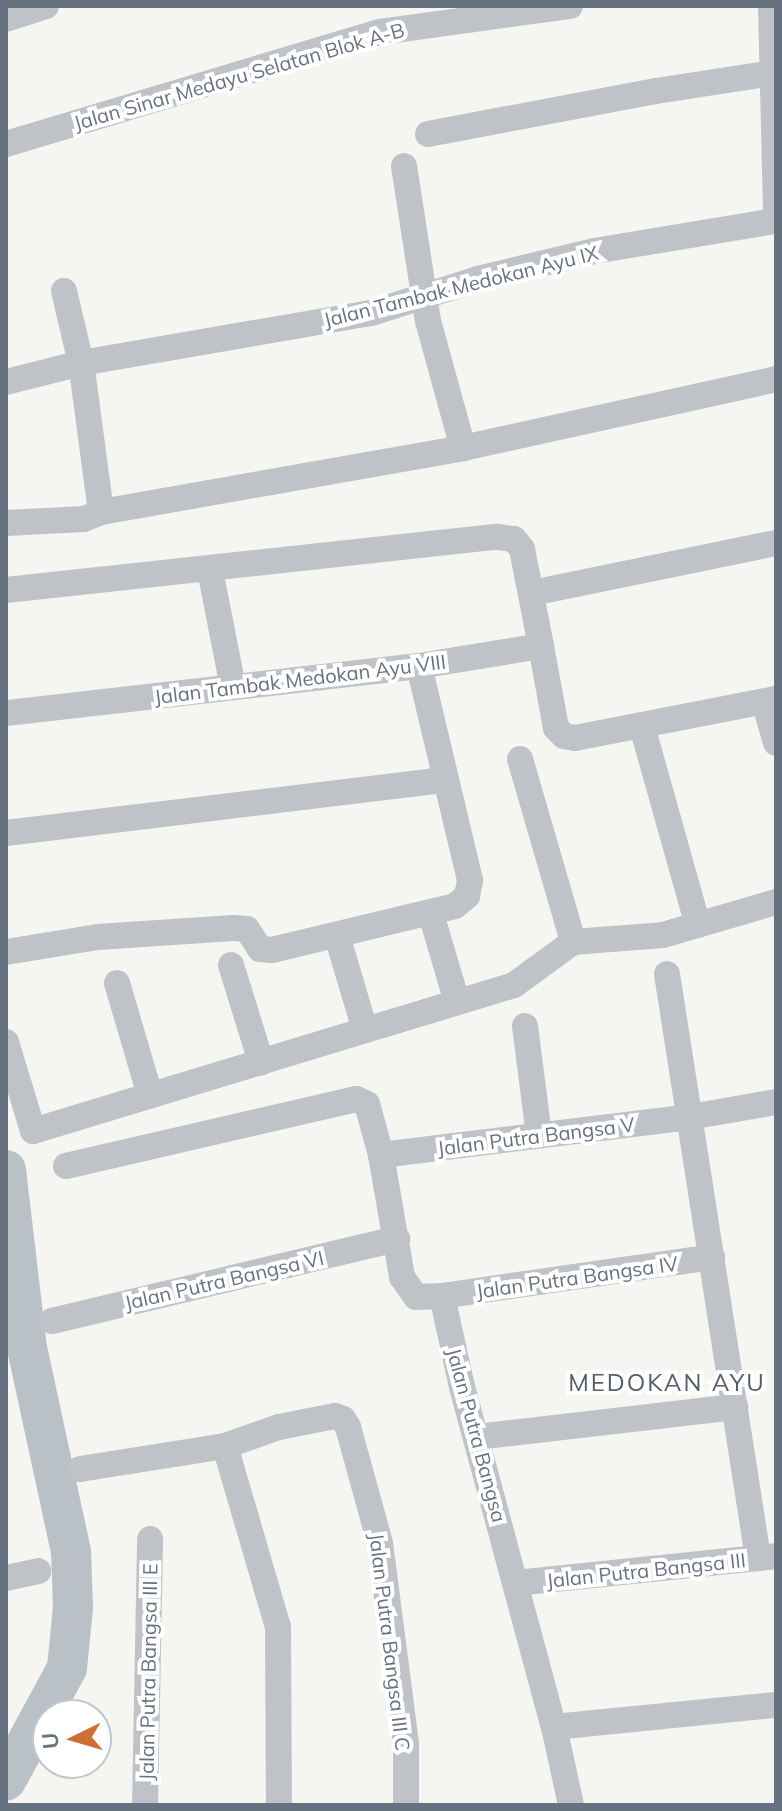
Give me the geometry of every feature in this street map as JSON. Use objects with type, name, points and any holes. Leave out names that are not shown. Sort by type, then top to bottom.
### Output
[{"type":"street","points":[[6,19],[46,6]]},
{"type":"street","name":"Jalan Sinar Medayu Selatan Blok A-B","points":[[6,144],[380,32],[570,6]]},
{"type":"street","points":[[771,6],[775,197]]},
{"type":"street","points":[[428,134],[656,91],[772,73]]},
{"type":"street","points":[[404,166],[425,298],[463,448]]},
{"type":"street","name":"Jalan Tambak Medokan Ayu IX","points":[[6,382],[81,363],[246,337],[371,313],[478,279],[582,254],[776,221]]},
{"type":"street","points":[[64,291],[81,363],[101,512]]},
{"type":"street","points":[[6,523],[84,519],[101,512],[463,448],[776,379]]},
{"type":"street","points":[[6,590],[497,537],[514,539],[522,549],[532,593],[556,728],[564,736],[575,738],[772,707],[776,743]]},
{"type":"street","points":[[532,593],[776,543]]},
{"type":"street","points":[[210,570],[233,687]]},
{"type":"street","name":"Jalan Tambak Medokan Ayu VIII","points":[[6,713],[419,666],[541,646]]},
{"type":"street","points":[[6,952],[98,937],[234,928],[247,929],[260,949],[272,950],[455,906],[467,896],[470,880],[419,666]]},
{"type":"street","points":[[645,737],[698,925]]},
{"type":"street","points":[[520,759],[573,942]]},
{"type":"street","points":[[6,833],[445,780]]},
{"type":"street","points":[[6,1042],[33,1131],[514,985],[573,942],[663,935],[776,902]]},
{"type":"street","points":[[434,924],[457,1002]]},
{"type":"street","points":[[341,949],[365,1030]]},
{"type":"street","points":[[231,965],[261,1062]]},
{"type":"street","points":[[667,974],[735,1407],[767,1557]]},
{"type":"street","points":[[117,983],[150,1095]]},
{"type":"street","points":[[525,1026],[539,1135]]},
{"type":"street","points":[[66,1166],[356,1099],[367,1104],[370,1110],[402,1277],[416,1297],[442,1296]]},
{"type":"street","name":"Jalan Putra Bangsa V","points":[[381,1155],[690,1117],[776,1102]]},
{"type":"street","name":"Jalan Putra Bangsa VI","points":[[52,1321],[397,1239]]},
{"type":"street","name":"Jalan Putra Bangsa IV","points":[[442,1296],[712,1257]]},
{"type":"street","name":"Jalan Putra Bangsa","points":[[442,1296],[476,1437],[554,1727],[571,1805]]},
{"type":"street","points":[[476,1437],[735,1407]]},
{"type":"street","name":"Jalan Putra Bangsa III C","points":[[80,1469],[225,1446],[279,1427],[335,1416],[348,1427],[380,1543],[406,1743],[406,1805]]},
{"type":"street","points":[[225,1446],[278,1627],[279,1805]]},
{"type":"street","name":"Jalan Putra Bangsa III E","points":[[145,1805],[150,1539]]},
{"type":"street","name":"Jalan Putra Bangsa III","points":[[516,1583],[767,1557]]},
{"type":"street","points":[[6,1578],[38,1571]]},
{"type":"street","points":[[554,1727],[776,1705]]},
{"type":"waterway","points":[[6,1170],[27,1348],[71,1551],[73,1607],[67,1668],[6,1781]]},
{"type":"district","name":"MEDOKAN AYU","points":[[667,1383]]}]
